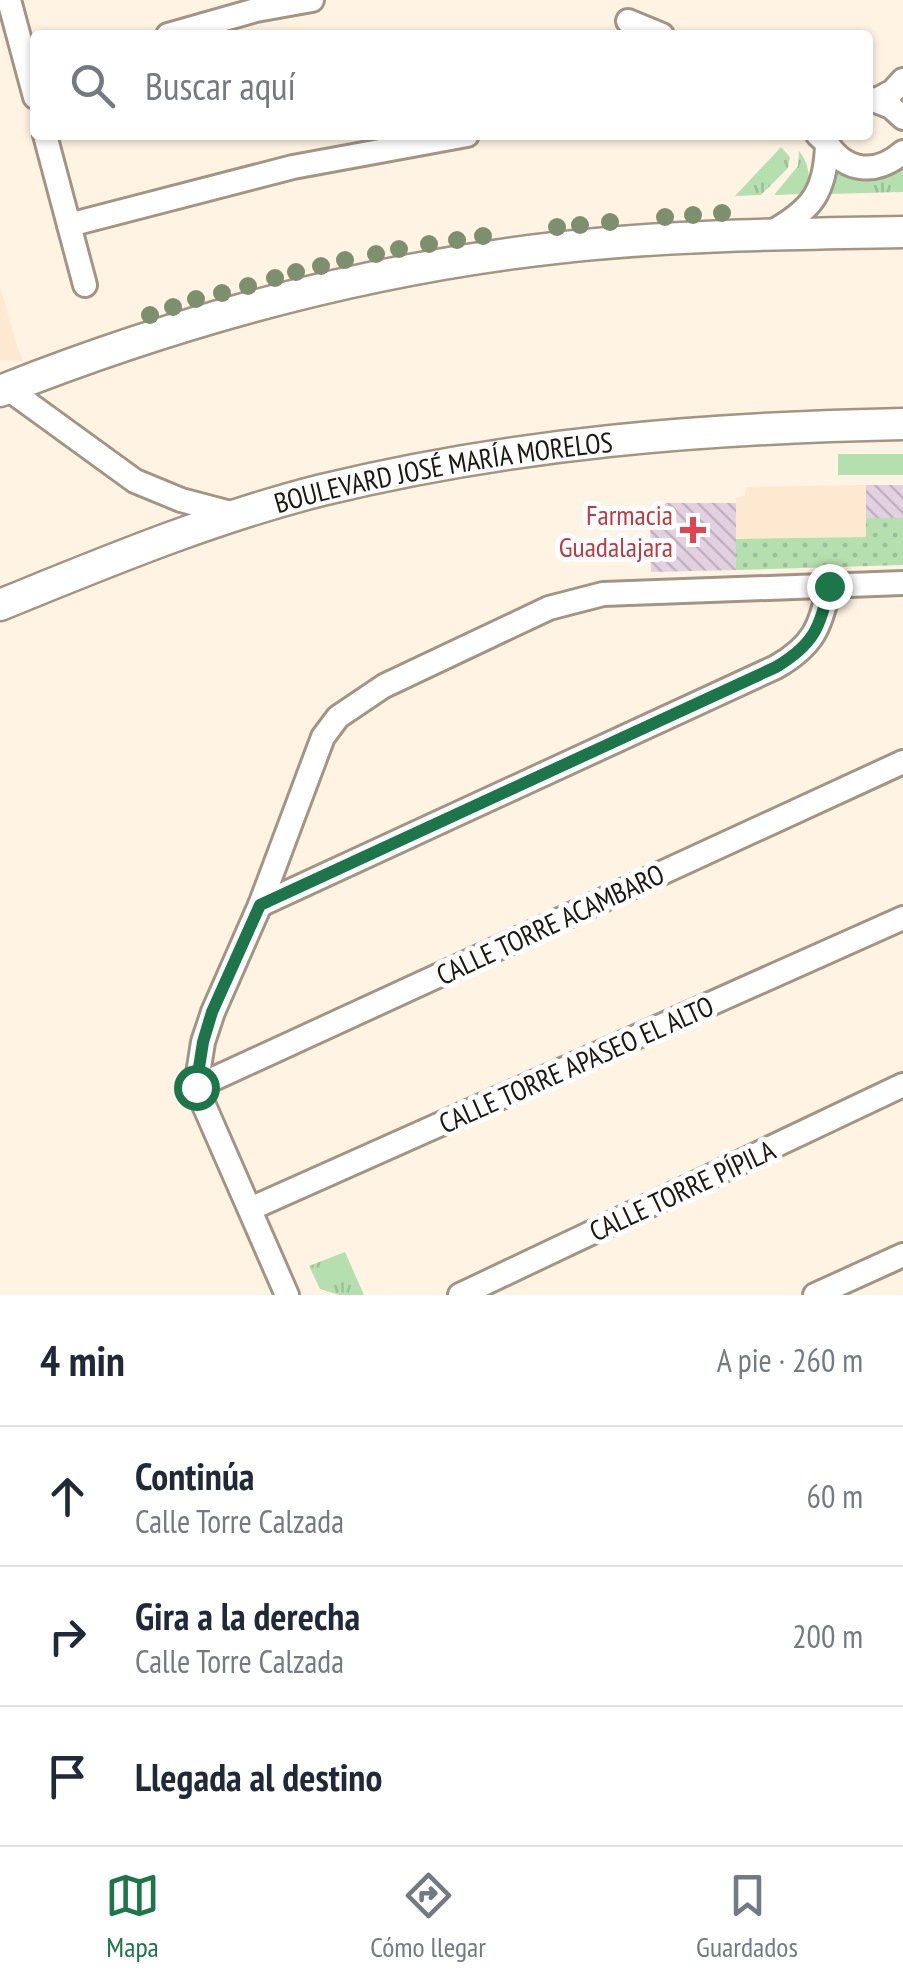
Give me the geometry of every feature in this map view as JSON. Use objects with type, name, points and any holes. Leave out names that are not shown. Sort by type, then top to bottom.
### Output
[{"type":"main road","points":[[4,389],[196,323],[352,282],[556,248],[767,235],[903,232]]},
{"type":"main road","name":"BOULEVARD JOSÉ MARÍA MORELOS","points":[[0,605],[238,515],[320,491],[441,464],[552,445],[664,434],[903,424]]},
{"type":"street","points":[[9,0],[30,67]]},
{"type":"street","points":[[186,30],[256,10],[312,0]]},
{"type":"street","points":[[627,19],[651,30]]},
{"type":"street","points":[[873,99],[893,91],[903,80]]},
{"type":"street","points":[[873,99],[903,118]]},
{"type":"street","points":[[46,140],[85,285]]},
{"type":"street","points":[[69,225],[293,166],[439,140]]},
{"type":"street","points":[[767,235],[810,206],[823,177],[825,140]]},
{"type":"street","points":[[826,140],[838,158],[863,168],[878,168],[903,152]]},
{"type":"street","points":[[4,389],[136,481],[181,500],[238,515]]},
{"type":"street","points":[[287,1295],[196,1087],[212,1012],[260,905],[323,737],[338,716],[384,686],[576,599],[603,594],[903,583]]},
{"type":"street","points":[[260,905],[796,656],[810,642],[822,620],[829,586]]},
{"type":"street","name":"CALLE TORRE ACAMBARO","points":[[196,1087],[903,762]]},
{"type":"street","name":"CALLE TORRE APASEO EL ALTO","points":[[250,1209],[903,918]]},
{"type":"street","name":"CALLE TORRE PÍPILA","points":[[460,1295],[903,1085]]},
{"type":"street","points":[[816,1295],[903,1255]]},
{"type":"shaded area","points":[[0,286],[17,346],[23,361],[0,360]]},
{"type":"shaded area","points":[[866,485],[867,537],[735,539],[736,497],[745,496],[746,487]]},
{"type":"green space","points":[[781,147],[790,157],[788,168],[761,195],[735,196]]},
{"type":"green space","points":[[799,151],[808,172],[806,189],[803,194],[774,195],[798,166]]},
{"type":"green space","points":[[900,164],[903,192],[829,194],[836,168]]},
{"type":"green space","points":[[838,454],[903,454],[903,475],[838,475]]},
{"type":"green space","points":[[866,518],[903,518],[903,565],[736,570],[735,539],[866,537]]},
{"type":"green space","points":[[345,1252],[364,1295],[339,1295],[320,1289],[309,1266]]},
{"type":"building","points":[[866,485],[903,485],[903,518],[866,518]]},
{"type":"building","name":"Farmacia Guadalajara","points":[[666,503],[736,503],[736,570],[651,572],[650,521]]},
{"type":"place","name":"Farmacia Guadalajara","points":[[693,530]]},
{"type":"route","points":[[196,1087],[212,1012],[260,905],[796,656],[810,642],[822,620],[829,586]]}]
